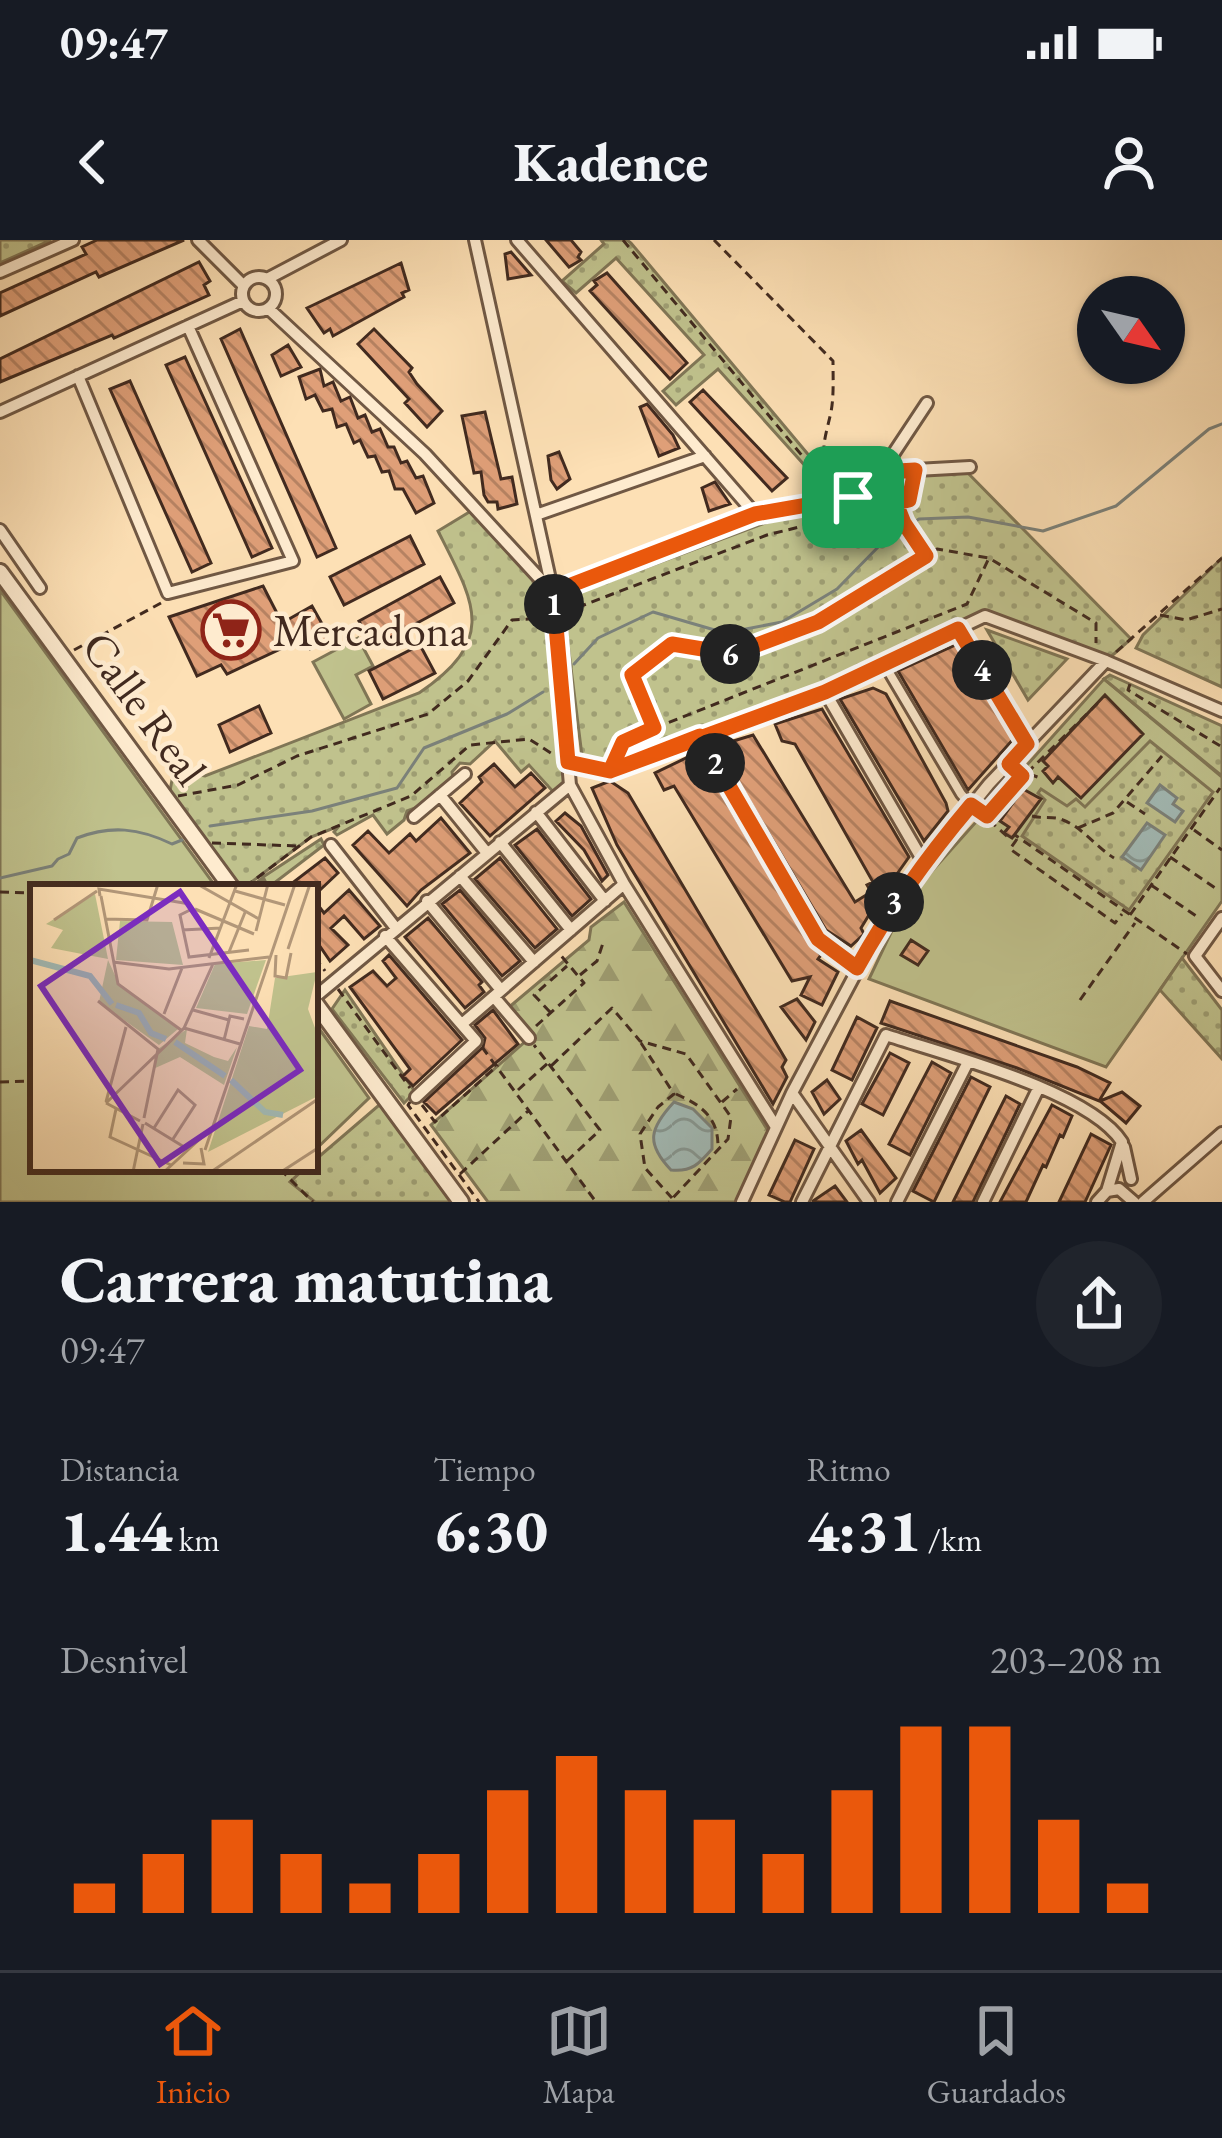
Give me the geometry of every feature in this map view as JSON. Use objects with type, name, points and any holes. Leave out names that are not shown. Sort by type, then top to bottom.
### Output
[{"type":"street","points":[[0,272],[73,240]]},
{"type":"street","points":[[198,240],[244,286],[243,301]]},
{"type":"street","points":[[244,286],[340,240]]},
{"type":"street","points":[[475,240],[553,592],[551,622],[570,785],[624,884],[776,1127]]},
{"type":"street","points":[[517,240],[755,514]]},
{"type":"street","points":[[267,278],[276,292],[269,309]]},
{"type":"street","points":[[243,301],[256,311],[269,309]]},
{"type":"street","points":[[0,412],[243,301]]},
{"type":"street","points":[[269,309],[425,454],[553,592]]},
{"type":"street","points":[[78,376],[168,593],[293,562],[188,326]]},
{"type":"street","points":[[872,486],[927,403]]},
{"type":"street","points":[[536,515],[705,456]]},
{"type":"street","points":[[553,592],[755,514],[853,497],[898,471],[970,467]]},
{"type":"street","points":[[0,530],[40,588]]},
{"type":"street","name":"Calle Real","points":[[0,572],[229,884]]},
{"type":"street","points":[[568,762],[610,771],[825,692],[985,616],[1222,711]]},
{"type":"street","points":[[742,1202],[792,1094],[892,903],[923,860],[1101,659]]},
{"type":"street","points":[[884,664],[971,805]]},
{"type":"street","points":[[825,692],[923,860]]},
{"type":"street","points":[[700,736],[818,939],[857,968]]},
{"type":"street","points":[[414,817],[465,774]]},
{"type":"street","points":[[318,997],[570,785]]},
{"type":"street","points":[[440,795],[487,853]]},
{"type":"street","points":[[536,812],[605,901]]},
{"type":"street","points":[[500,842],[571,930]]},
{"type":"street","points":[[331,845],[390,932],[476,1041],[412,1101]]},
{"type":"street","points":[[460,876],[534,962]]},
{"type":"street","points":[[462,1024],[624,884]]},
{"type":"street","points":[[427,902],[527,1037]]},
{"type":"street","points":[[1222,918],[1195,956],[1222,991]]},
{"type":"street","points":[[318,1004],[461,1202]]},
{"type":"street","points":[[802,1202],[886,1035],[1071,1100],[1113,1128],[1122,1142],[1131,1179]]},
{"type":"street","points":[[897,1202],[968,1063]]},
{"type":"street","points":[[983,1202],[1038,1089]]},
{"type":"street","points":[[792,1094],[868,1202]]},
{"type":"street","points":[[1143,1202],[1222,1133]]},
{"type":"street","points":[[1097,1202],[1107,1191],[1122,1142]]},
{"type":"street","points":[[1107,1191],[1126,1192],[1134,1202]]},
{"type":"path","points":[[623,240],[838,500]]},
{"type":"path","points":[[714,240],[833,361],[832,408],[822,442],[830,471],[853,497]]},
{"type":"path","points":[[168,801],[238,785],[297,756],[428,714],[468,681],[512,620],[551,622],[576,608],[767,536],[909,500],[915,470]]},
{"type":"path","points":[[885,478],[904,523],[926,556]]},
{"type":"path","points":[[654,728],[632,675],[672,644],[733,654],[818,622],[937,549],[989,558],[1096,623],[1101,659]]},
{"type":"path","points":[[610,771],[623,742],[967,604],[989,558]]},
{"type":"path","points":[[1101,659],[1222,558]]},
{"type":"path","points":[[62,656],[168,599],[168,593]]},
{"type":"path","points":[[1158,614],[1186,620],[1222,609]]},
{"type":"path","points":[[958,629],[1027,744]]},
{"type":"path","points":[[1130,684],[1128,690],[1222,747]]},
{"type":"path","points":[[987,816],[1101,700]]},
{"type":"path","points":[[249,884],[311,837],[411,796],[470,745],[529,739],[568,762]]},
{"type":"path","points":[[1078,828],[1113,813],[1162,756]]},
{"type":"path","points":[[1009,764],[1025,775],[1043,779]]},
{"type":"path","points":[[1149,772],[1155,777]]},
{"type":"path","points":[[1018,838],[1010,849],[1115,923],[1151,885],[1220,788]]},
{"type":"path","points":[[1127,799],[1138,803]]},
{"type":"path","points":[[1127,799],[1145,814]]},
{"type":"path","points":[[971,805],[1010,839],[1018,838],[1178,951],[1195,956]]},
{"type":"path","points":[[1032,817],[1058,817],[1114,858]]},
{"type":"path","points":[[1191,828],[1222,850]]},
{"type":"path","points":[[199,843],[300,846]]},
{"type":"path","points":[[1170,857],[1218,890]]},
{"type":"path","points":[[257,878],[262,884]]},
{"type":"path","points":[[1151,885],[1199,918]]},
{"type":"path","points":[[1079,1000],[1136,921]]},
{"type":"path","points":[[579,976],[597,962],[603,944]]},
{"type":"path","points":[[553,946],[584,982],[527,1037],[600,1130],[567,1161]]},
{"type":"path","points":[[318,961],[479,1202]]},
{"type":"path","points":[[550,1012],[534,995],[568,965]]},
{"type":"path","points":[[548,1063],[550,1066],[612,1008],[674,1094],[699,1104],[718,1128],[718,1150]]},
{"type":"path","points":[[476,1041],[596,1202]]},
{"type":"path","points":[[640,1041],[686,1054],[730,1118],[728,1139],[671,1200],[645,1168],[640,1134],[658,1107],[674,1094]]},
{"type":"path","points":[[517,1091],[548,1063]]},
{"type":"path","points":[[412,1101],[435,1122],[498,1065]]},
{"type":"path","points":[[721,1103],[747,1080]]},
{"type":"path","points":[[0,1082],[30,1081]]},
{"type":"path","points":[[459,1175],[530,1110]]},
{"type":"path","points":[[283,1172],[314,1202]]},
{"type":"path","points":[[290,1182],[314,1202]]},
{"type":"green space","points":[[0,240],[51,240],[0,263]]},
{"type":"green space","points":[[601,240],[631,243],[832,483],[826,489],[718,369],[676,405],[663,391],[704,355],[616,258],[576,293],[562,281],[604,244]]},
{"type":"green space","points":[[962,467],[1131,639],[1106,661],[985,616],[825,692],[610,771],[582,756],[564,612],[569,596],[768,522],[861,503],[902,479]]},
{"type":"green space","points":[[476,508],[553,593],[559,757],[568,762],[570,785],[557,796],[529,765],[521,772],[495,741],[470,764],[460,763],[453,778],[407,811],[404,820],[387,834],[373,815],[337,835],[339,826],[311,837],[249,884],[235,884],[170,791],[172,780],[182,772],[205,776],[419,693],[444,674],[460,655],[472,619],[462,580],[438,531]]},
{"type":"green space","points":[[1222,558],[1222,687],[1136,648],[1143,635]]},
{"type":"green space","points":[[0,590],[214,884],[30,884],[30,1172],[298,1172],[327,1202],[0,1202]]},
{"type":"green space","points":[[987,630],[1067,659],[1028,700]]},
{"type":"green space","points":[[358,638],[373,666],[356,675],[371,704],[344,719],[313,662]]},
{"type":"green space","points":[[1110,675],[1222,726],[1222,776],[1104,679]]},
{"type":"green space","points":[[1104,679],[1222,777],[1222,901],[1106,1067],[869,979],[907,899]]},
{"type":"green space","points":[[1150,741],[1213,792],[1129,910],[1022,836],[1045,800],[1038,793],[1041,789],[1067,806],[1076,799],[1085,807]]},
{"type":"green space","points":[[321,839],[324,845],[273,884],[266,884],[263,877]]},
{"type":"green space","points":[[624,902],[772,1137],[739,1202],[488,1202],[431,1125],[528,1039],[508,1008],[589,940],[591,927]]},
{"type":"green space","points":[[1182,958],[1222,1010],[1222,1059],[1160,990]]},
{"type":"green space","points":[[345,990],[415,1092],[404,1103],[332,1009]]},
{"type":"green space","points":[[318,1027],[369,1098],[318,1147]]},
{"type":"green space","points":[[385,1100],[454,1202],[315,1202],[290,1182],[301,1172],[318,1172],[318,1157]]},
{"type":"water","points":[[1160,785],[1177,798],[1173,804],[1183,811],[1175,822],[1147,803]]},
{"type":"water","points":[[1147,823],[1165,835],[1141,870],[1122,857]]},
{"type":"water","points":[[674,1102],[693,1109],[712,1128],[712,1149],[684,1170],[671,1170],[654,1143],[656,1128]]},
{"type":"building","points":[[97,240],[184,240],[99,277],[96,272],[0,316],[0,293],[86,254],[82,247]]},
{"type":"building","points":[[546,240],[571,240],[581,260],[569,267]]},
{"type":"building","points":[[511,252],[531,275],[508,279],[505,254]]},
{"type":"building","points":[[199,262],[210,281],[204,285],[209,295],[0,382],[0,359]]},
{"type":"building","points":[[401,263],[409,290],[402,293],[404,297],[333,336],[330,329],[324,333],[307,308]]},
{"type":"building","points":[[607,273],[687,363],[670,379],[590,291],[597,285],[594,281]]},
{"type":"building","points":[[240,329],[336,548],[317,557],[221,339]]},
{"type":"building","points":[[374,329],[412,368],[409,372],[417,384],[442,411],[427,427],[405,403],[409,399],[358,344]]},
{"type":"building","points":[[288,345],[301,367],[281,376],[272,355]]},
{"type":"building","points":[[185,357],[272,548],[252,557],[166,365]]},
{"type":"building","points":[[320,369],[324,386],[333,382],[341,401],[350,397],[358,418],[365,415],[372,432],[380,429],[401,463],[407,461],[416,478],[423,476],[434,503],[416,513],[403,489],[395,489],[389,471],[382,472],[360,440],[354,443],[346,424],[337,427],[332,409],[323,411],[315,395],[306,399],[299,377]]},
{"type":"building","points":[[130,381],[211,563],[192,572],[110,389]]},
{"type":"building","points":[[703,390],[787,478],[772,491],[690,402]]},
{"type":"building","points":[[647,404],[679,448],[659,456],[640,407]]},
{"type":"building","points":[[485,412],[501,479],[512,477],[517,504],[498,509],[497,502],[488,502],[484,495],[481,472],[474,473],[462,416]]},
{"type":"building","points":[[559,452],[570,479],[557,489],[548,456]]},
{"type":"building","points":[[715,482],[730,504],[709,511],[702,488]]},
{"type":"building","points":[[410,536],[424,564],[344,605],[330,577]]},
{"type":"building","points":[[440,577],[454,603],[373,647],[359,621]]},
{"type":"building","name":"Mercadona","points":[[263,586],[282,623],[312,606],[330,638],[310,649],[304,638],[227,674],[221,665],[197,676],[169,617]]},
{"type":"building","points":[[960,643],[1016,736],[968,790],[898,671]]},
{"type":"building","points":[[420,645],[435,673],[383,699],[369,671]]},
{"type":"building","points":[[873,688],[886,694],[946,803],[948,811],[924,841],[840,699]]},
{"type":"building","points":[[1105,695],[1143,734],[1081,798],[1058,777],[1053,783],[1043,771],[1048,766],[1043,761]]},
{"type":"building","points":[[259,706],[271,733],[230,752],[219,725]]},
{"type":"building","points":[[822,709],[909,857],[861,928],[864,934],[851,946],[826,930],[717,746],[753,735],[855,902],[871,892],[867,885],[873,882],[795,744],[782,741],[775,724]]},
{"type":"building","points":[[688,757],[700,757],[810,944],[821,955],[818,959],[838,972],[822,1005],[801,995],[810,977],[792,981],[674,786],[664,790],[655,773]]},
{"type":"building","points":[[494,764],[515,787],[531,773],[545,788],[490,836],[460,803]]},
{"type":"building","points":[[610,781],[628,793],[786,1060],[782,1067],[787,1077],[773,1104],[617,845],[592,788]]},
{"type":"building","points":[[1023,789],[1041,799],[1012,838],[1004,833],[1009,827],[1000,821]]},
{"type":"building","points":[[565,813],[581,826],[608,875],[602,881],[584,850],[556,821]]},
{"type":"building","points":[[441,818],[470,853],[407,906],[353,845],[368,831],[389,853],[410,834],[416,841]]},
{"type":"building","points":[[537,829],[591,899],[572,916],[515,845]]},
{"type":"building","points":[[325,858],[338,873],[320,890],[318,884],[291,884]]},
{"type":"building","points":[[500,858],[557,929],[535,948],[475,879]]},
{"type":"building","points":[[349,890],[380,926],[364,939],[344,916],[331,928],[348,945],[330,961],[318,943],[318,912],[324,913]]},
{"type":"building","points":[[460,890],[520,961],[502,976],[442,904]]},
{"type":"building","points":[[428,918],[482,982],[484,992],[465,1008],[405,937]]},
{"type":"building","points":[[911,940],[928,951],[918,965],[901,955]]},
{"type":"building","points":[[389,955],[462,1040],[413,1086],[403,1076],[410,1069],[350,987],[373,971],[387,986],[396,978],[383,961]]},
{"type":"building","points":[[797,999],[815,1022],[806,1040],[781,1007]]},
{"type":"building","points":[[890,1001],[1110,1083],[1099,1101],[881,1023]]},
{"type":"building","points":[[493,1010],[518,1044],[436,1114],[424,1102],[483,1047],[485,1038],[475,1025]]},
{"type":"building","points":[[857,1017],[877,1028],[852,1080],[832,1070]]},
{"type":"building","points":[[890,1053],[909,1063],[883,1115],[862,1104]]},
{"type":"building","points":[[932,1062],[951,1073],[910,1155],[889,1144]]},
{"type":"building","points":[[971,1077],[990,1087],[934,1202],[913,1191]]},
{"type":"building","points":[[827,1080],[840,1099],[824,1114],[812,1092]]},
{"type":"building","points":[[1122,1092],[1140,1106],[1126,1123],[1100,1101]]},
{"type":"building","points":[[1006,1096],[1020,1104],[973,1202],[953,1202]]},
{"type":"building","points":[[1052,1105],[1072,1116],[1063,1137],[1060,1135],[1026,1202],[1000,1202]]},
{"type":"building","points":[[861,1130],[896,1178],[880,1193],[846,1141]]},
{"type":"building","points":[[1091,1134],[1111,1145],[1085,1202],[1059,1202]]},
{"type":"building","points":[[795,1140],[814,1149],[790,1202],[785,1202],[769,1195]]},
{"type":"building","points":[[835,1186],[847,1202],[813,1202],[813,1201]]},
{"type":"waterway","points":[[911,524],[919,519],[968,517],[1043,531],[1116,506],[1209,429],[1222,424]]},
{"type":"waterway","points":[[574,664],[598,638],[653,612],[725,633],[782,622],[837,589],[901,530]]},
{"type":"waterway","points":[[210,826],[312,811],[397,788],[424,748],[507,714],[543,692]]},
{"type":"waterway","points":[[0,878],[52,866],[69,854],[77,838],[102,831],[148,834],[172,844],[182,840]]},
{"type":"place","name":"Mercadona","points":[[231,630]]},
{"type":"route","points":[[853,497],[755,514],[553,592],[568,762],[610,771],[700,736],[818,939],[857,968],[892,903],[923,860],[971,805],[987,816],[1022,776],[1009,764],[1027,744],[958,629],[825,692],[700,736],[610,771],[623,742],[654,728],[632,675],[672,644],[733,654],[818,622],[926,556],[896,503],[909,500],[915,470],[898,471],[853,497]]}]
